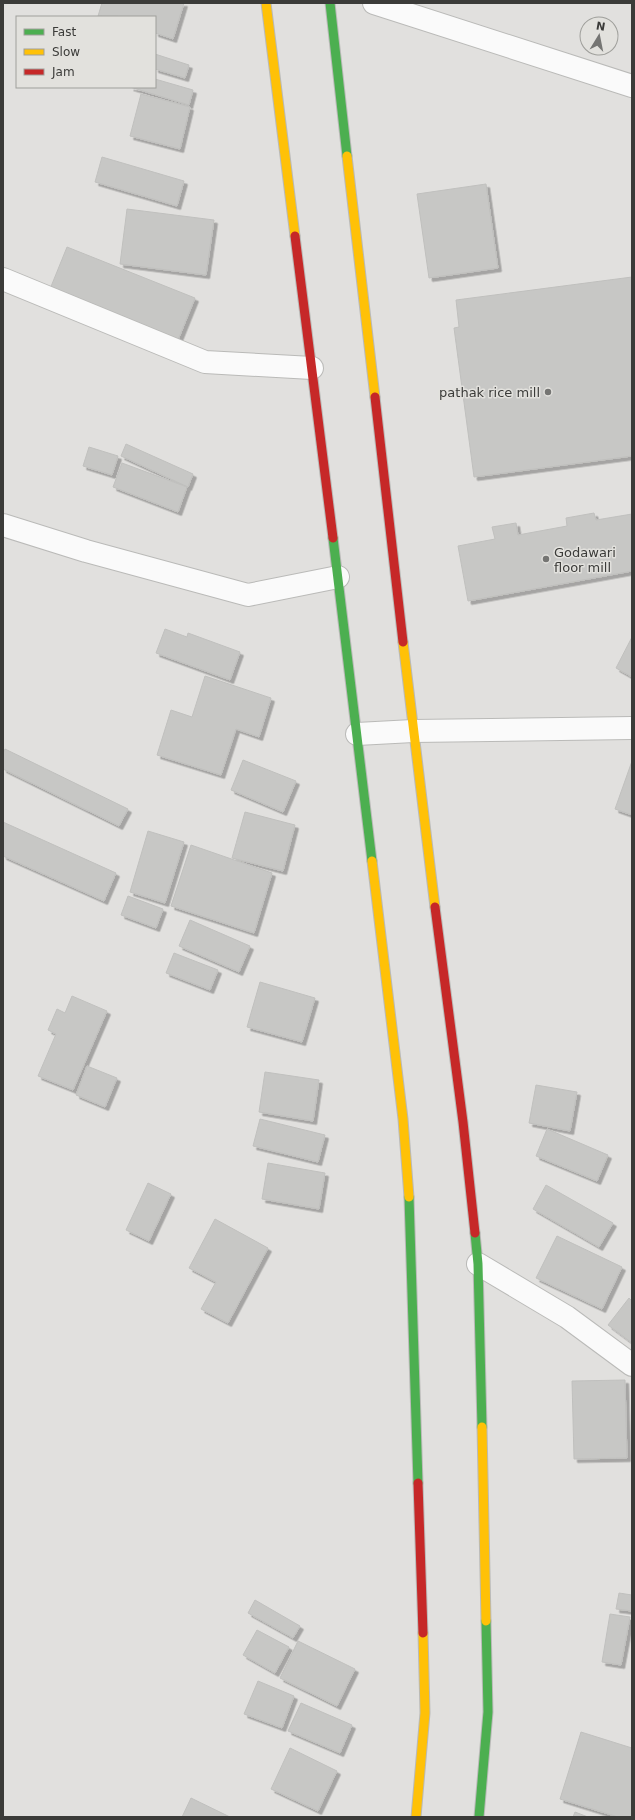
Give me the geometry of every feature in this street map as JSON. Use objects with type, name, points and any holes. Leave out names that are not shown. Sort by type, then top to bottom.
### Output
[{"type":"highway","points":[[330,3],[413,731],[463,1122],[478,1264],[488,1712],[479,1817]]},
{"type":"highway","points":[[266,4],[357,734],[402,1118],[410,1209],[425,1713],[416,1817]]},
{"type":"street","points":[[374,3],[632,86]]},
{"type":"street","points":[[3,280],[205,362],[312,368]]},
{"type":"street","points":[[3,525],[86,551],[248,594],[338,576]]},
{"type":"street","points":[[357,734],[413,731],[632,728]]},
{"type":"street","points":[[478,1264],[567,1317],[632,1365]]},
{"type":"building","points":[[102,3],[184,3],[173,39],[156,33],[156,16],[98,16]]},
{"type":"building","points":[[156,54],[189,65],[185,78],[156,69]]},
{"type":"building","points":[[156,79],[193,90],[189,105],[133,88],[156,88]]},
{"type":"building","points":[[141,94],[190,107],[180,149],[130,136]]},
{"type":"building","points":[[102,157],[184,181],[177,206],[95,182]]},
{"type":"building","points":[[486,184],[498,268],[429,278],[417,194]]},
{"type":"building","points":[[127,209],[214,220],[206,275],[120,264]]},
{"type":"building","points":[[67,247],[195,298],[178,340],[50,289]]},
{"type":"building","name":"pathak rice mill","points":[[632,277],[632,456],[474,477],[454,328],[459,327],[456,300]]},
{"type":"building","points":[[126,444],[193,474],[188,487],[121,456]]},
{"type":"building","points":[[89,447],[118,456],[112,475],[83,466]]},
{"type":"building","points":[[122,463],[187,487],[178,512],[113,487]]},
{"type":"building","name":"Godawari floor mill","points":[[594,513],[596,520],[632,514],[632,571],[468,601],[458,546],[495,539],[492,527],[516,523],[518,535],[567,526],[566,518]]},
{"type":"building","points":[[165,629],[187,637],[188,633],[240,652],[230,680],[156,653]]},
{"type":"building","points":[[632,637],[632,677],[616,668]]},
{"type":"building","points":[[205,676],[271,698],[259,737],[236,729],[221,775],[157,755],[171,710],[192,717]]},
{"type":"building","points":[[5,749],[128,809],[119,826],[3,769],[3,753]]},
{"type":"building","points":[[243,760],[296,781],[283,812],[231,790]]},
{"type":"building","points":[[632,761],[632,815],[615,809]]},
{"type":"building","points":[[245,812],[295,825],[283,871],[232,858]]},
{"type":"building","points":[[3,822],[116,873],[104,901],[3,856]]},
{"type":"building","points":[[148,831],[184,842],[165,903],[130,892]]},
{"type":"building","points":[[191,845],[272,873],[254,933],[171,906]]},
{"type":"building","points":[[128,896],[163,909],[156,928],[121,915]]},
{"type":"building","points":[[190,920],[250,946],[239,972],[179,946]]},
{"type":"building","points":[[174,953],[218,970],[210,990],[166,973]]},
{"type":"building","points":[[260,982],[315,998],[302,1042],[247,1027]]},
{"type":"building","points":[[72,996],[107,1011],[73,1090],[38,1076],[56,1034],[48,1030],[57,1009],[65,1013]]},
{"type":"building","points":[[87,1066],[117,1078],[105,1107],[76,1095]]},
{"type":"building","points":[[265,1072],[319,1080],[313,1121],[259,1112]]},
{"type":"building","points":[[536,1085],[577,1092],[570,1131],[529,1123]]},
{"type":"building","points":[[260,1119],[325,1135],[318,1162],[253,1146]]},
{"type":"building","points":[[547,1129],[608,1155],[597,1181],[536,1156]]},
{"type":"building","points":[[268,1163],[325,1173],[319,1209],[262,1199]]},
{"type":"building","points":[[148,1183],[171,1194],[149,1241],[126,1230]]},
{"type":"building","points":[[546,1185],[613,1223],[599,1247],[533,1209]]},
{"type":"building","points":[[215,1219],[268,1248],[228,1323],[201,1309],[216,1282],[189,1268]]},
{"type":"building","points":[[557,1236],[622,1267],[602,1309],[536,1278]]},
{"type":"building","points":[[629,1298],[632,1301],[632,1343],[608,1325]]},
{"type":"building","points":[[625,1380],[627,1458],[574,1459],[572,1381]]},
{"type":"building","points":[[619,1593],[632,1595],[632,1611],[616,1609]]},
{"type":"building","points":[[255,1600],[300,1626],[293,1638],[248,1613]]},
{"type":"building","points":[[610,1614],[630,1617],[621,1665],[602,1662]]},
{"type":"building","points":[[257,1630],[289,1647],[275,1673],[243,1655]]},
{"type":"building","points":[[298,1641],[355,1669],[337,1706],[280,1678]]},
{"type":"building","points":[[258,1681],[294,1696],[282,1728],[244,1714]]},
{"type":"building","points":[[301,1703],[352,1725],[340,1753],[288,1731]]},
{"type":"building","points":[[581,1732],[632,1748],[632,1817],[618,1817],[560,1799]]},
{"type":"building","points":[[290,1748],[337,1771],[318,1811],[271,1789]]},
{"type":"building","points":[[191,1798],[230,1817],[182,1817]]},
{"type":"building","points":[[575,1812],[588,1817],[573,1817]]},
{"type":"traffic: fast","points":[[330,3],[347,156]]},
{"type":"traffic: fast","points":[[333,538],[372,861]]},
{"type":"traffic: fast","points":[[409,1197],[418,1483]]},
{"type":"traffic: fast","points":[[475,1233],[478,1264],[482,1427]]},
{"type":"traffic: fast","points":[[479,1817],[488,1712],[486,1621]]},
{"type":"traffic: slow","points":[[266,3],[295,236]]},
{"type":"traffic: slow","points":[[347,156],[375,397]]},
{"type":"traffic: slow","points":[[403,642],[435,907]]},
{"type":"traffic: slow","points":[[372,861],[403,1119],[409,1197]]},
{"type":"traffic: slow","points":[[482,1427],[486,1621]]},
{"type":"traffic: slow","points":[[416,1817],[425,1713],[423,1633]]},
{"type":"traffic: jam","points":[[295,236],[333,538]]},
{"type":"traffic: jam","points":[[375,397],[403,642]]},
{"type":"traffic: jam","points":[[435,907],[463,1122],[475,1233]]},
{"type":"traffic: jam","points":[[418,1483],[423,1633]]},
{"type":"place","name":"pathak rice mill","points":[[548,392]]},
{"type":"place","name":"Godawari floor mill","points":[[546,559]]}]
